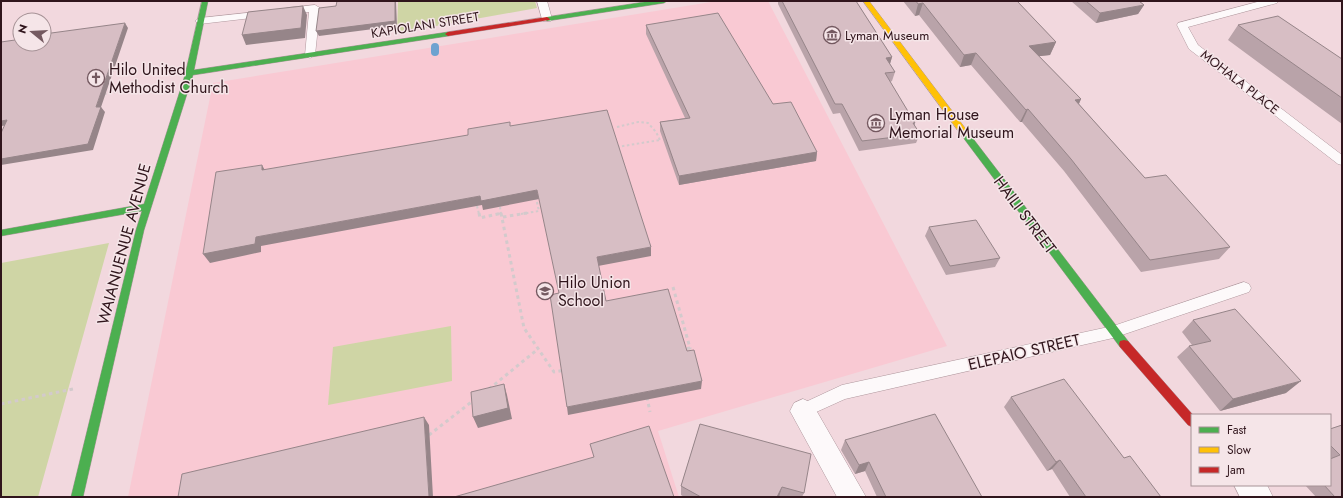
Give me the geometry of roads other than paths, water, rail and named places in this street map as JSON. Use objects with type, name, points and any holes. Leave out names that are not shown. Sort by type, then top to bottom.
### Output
[{"type":"street","name":"WAIANUENUE AVENUE","points":[[77,497],[147,207],[190,73],[205,1]]},
{"type":"street","name":"KAPIOLANI STREET","points":[[190,73],[664,1]]},
{"type":"street","name":"HAILI STREET","points":[[866,1],[1113,332],[1191,421]]},
{"type":"street","points":[[1,233],[147,207]]},
{"type":"street","points":[[803,411],[852,497]]},
{"type":"street","points":[[1249,486],[1259,497]]},
{"type":"lane","points":[[542,1],[547,19]]},
{"type":"lane","name":"MOHALA PLACE","points":[[1273,1],[1182,25],[1193,47],[1342,161]]},
{"type":"lane","points":[[200,21],[315,8],[310,55]]},
{"type":"lane","name":"ELEPAIO STREET","points":[[803,411],[842,392],[1113,332],[1244,288]]},
{"type":"waterway","points":[[435,47],[435,52]]},
{"type":"place","name":"Lyman Museum","points":[[832,35]]},
{"type":"place","name":"Hilo United Methodist Church","points":[[96,78]]},
{"type":"place","name":"Lyman House Memorial Museum","points":[[876,123]]},
{"type":"place","name":"Hilo Union School","points":[[545,291]]}]
